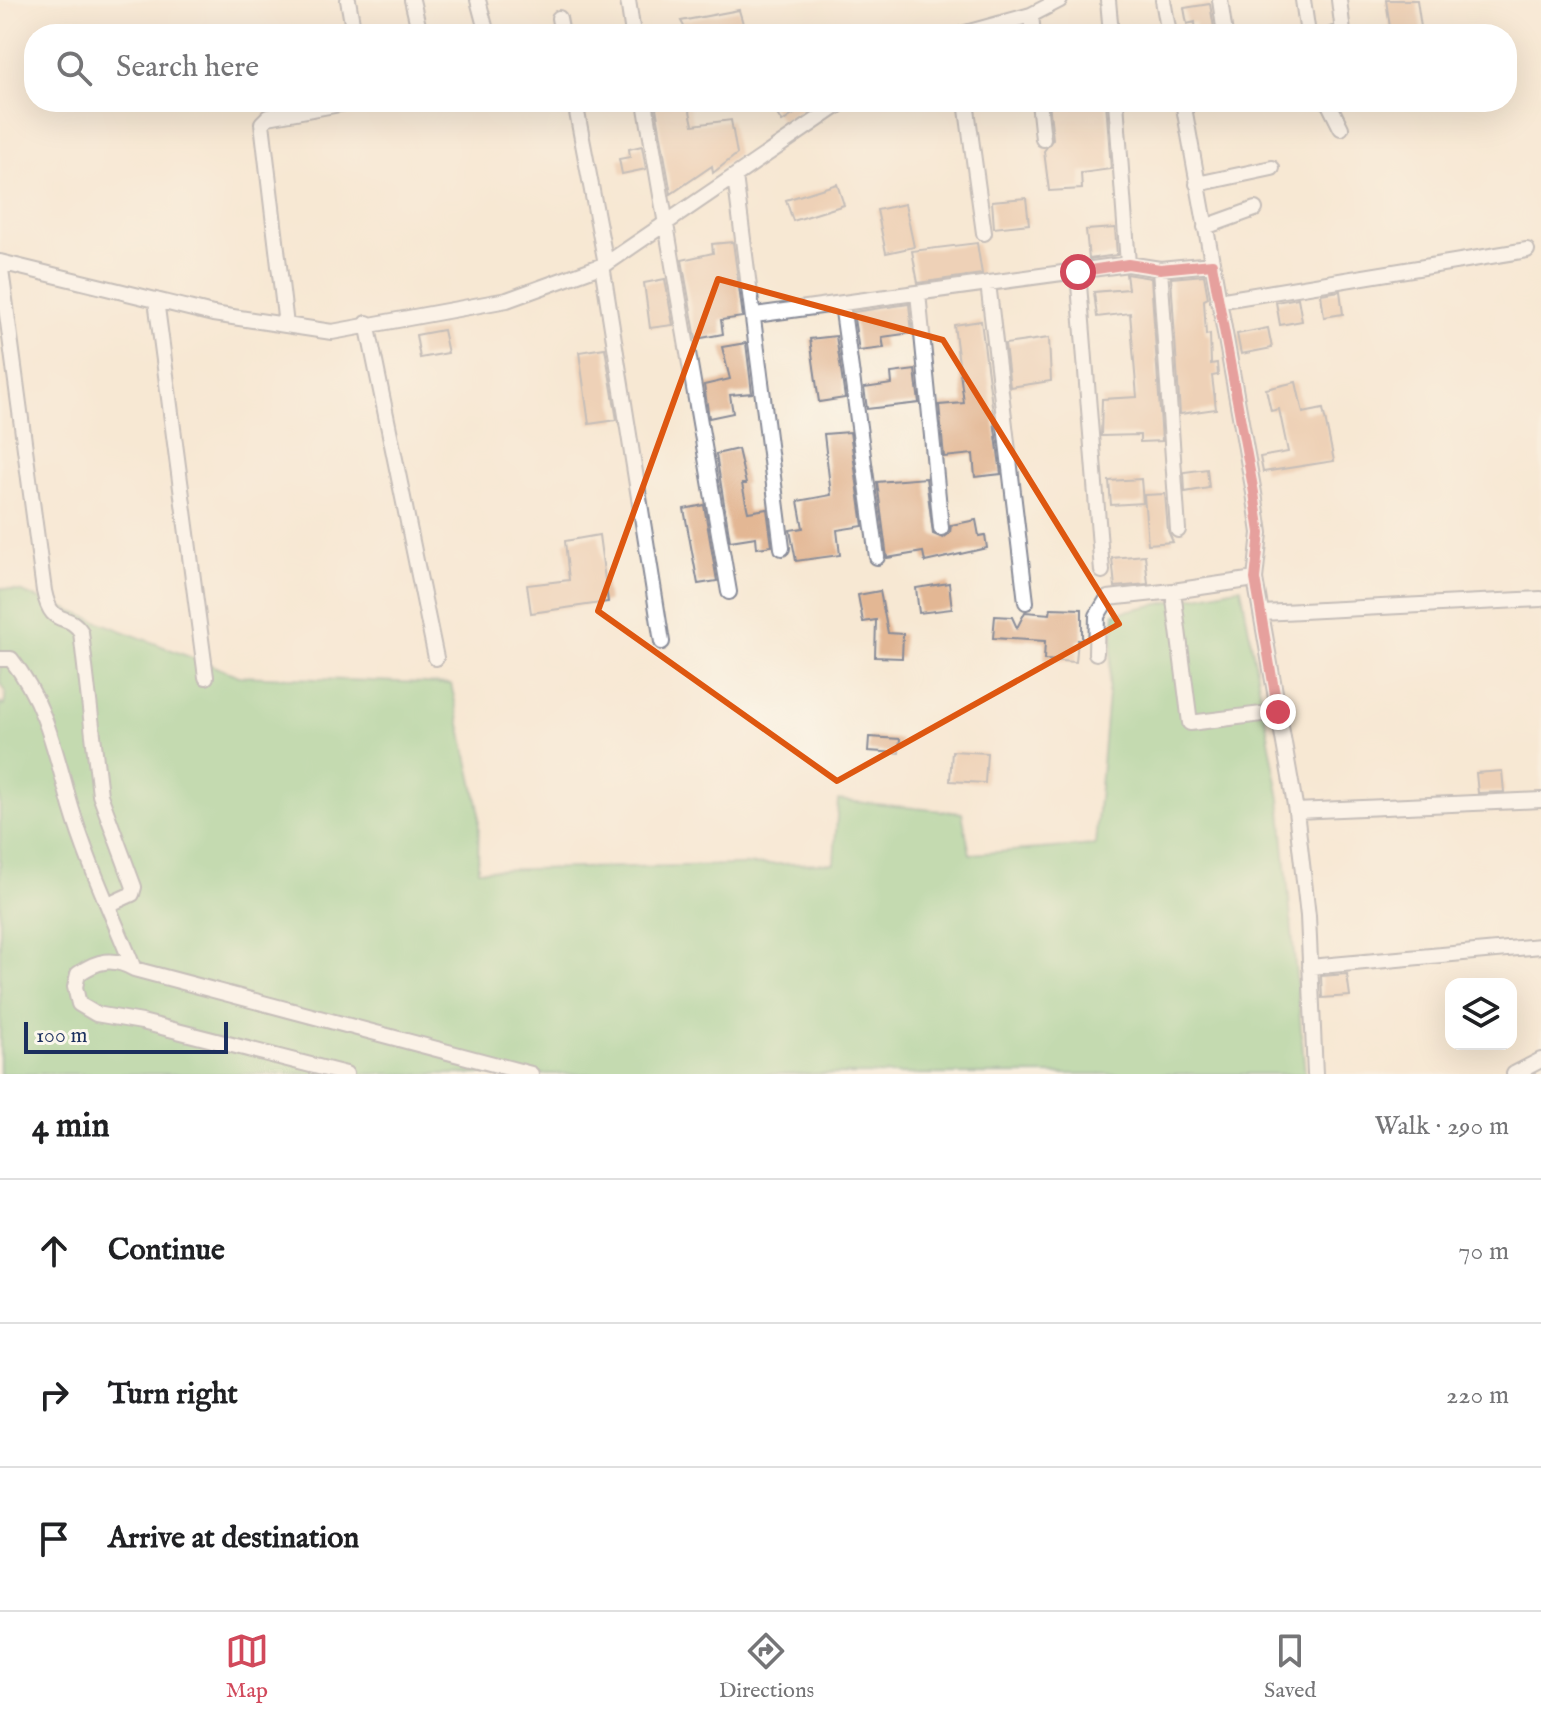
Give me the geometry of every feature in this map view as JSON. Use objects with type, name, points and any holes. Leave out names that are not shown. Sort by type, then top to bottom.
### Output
[{"type":"street","points":[[348,0],[352,24]]},
{"type":"street","points":[[412,0],[418,24]]},
{"type":"street","points":[[478,0],[484,24]]},
{"type":"street","points":[[628,0],[632,24]]},
{"type":"street","points":[[998,24],[1031,15],[1060,0]]},
{"type":"street","points":[[1108,0],[1110,24]]},
{"type":"street","points":[[1163,0],[1167,24]]},
{"type":"street","points":[[1220,0],[1224,24]]},
{"type":"street","points":[[1303,0],[1307,24]]},
{"type":"street","points":[[1339,0],[1342,24]]},
{"type":"street","points":[[1031,15],[1032,24]]},
{"type":"street","points":[[559,18],[560,24]]},
{"type":"street","points":[[286,325],[262,123],[268,117],[296,112]]},
{"type":"street","points":[[577,112],[604,264],[662,642]]},
{"type":"street","points":[[647,112],[729,592]]},
{"type":"street","points":[[108,905],[132,894],[134,887],[100,795],[81,632],[76,624],[54,616],[48,609],[44,591],[0,262],[213,314],[332,332],[367,323],[507,300],[604,264],[828,112]]},
{"type":"street","points":[[967,112],[984,233]]},
{"type":"street","points":[[1040,112],[1043,139]]},
{"type":"street","points":[[1117,112],[1128,264]]},
{"type":"street","points":[[1186,112],[1258,520],[1255,579],[1296,811],[1310,967],[1315,1074]]},
{"type":"street","points":[[1333,112],[1341,128]]},
{"type":"street","points":[[1197,184],[1272,168]]},
{"type":"street","points":[[735,176],[755,315],[782,548]]},
{"type":"street","points":[[1205,227],[1255,209]]},
{"type":"street","points":[[1218,301],[1527,250]]},
{"type":"street","points":[[755,315],[1128,264],[1160,269],[1212,264]]},
{"type":"street","points":[[1160,269],[1178,530]]},
{"type":"street","points":[[1078,272],[1102,571]]},
{"type":"street","points":[[988,283],[1026,602]]},
{"type":"street","points":[[918,293],[941,528]]},
{"type":"street","points":[[156,300],[206,677]]},
{"type":"street","points":[[842,304],[877,557]]},
{"type":"street","points":[[367,323],[436,658]]},
{"type":"street","points":[[1096,653],[1097,616],[1108,598],[1255,579]]},
{"type":"street","points":[[1173,591],[1190,723],[1278,712]]},
{"type":"street","points":[[1262,613],[1541,599]]},
{"type":"street","points":[[0,659],[11,659],[30,683],[59,758],[71,809],[134,969]]},
{"type":"street","points":[[1296,811],[1541,800]]},
{"type":"street","points":[[1310,967],[1541,946]]},
{"type":"street","points":[[346,1074],[142,1022],[96,1014],[79,1004],[75,987],[78,974],[93,964],[118,960],[134,969],[531,1074]]},
{"type":"street","points":[[1514,1074],[1541,1060]]},
{"type":"highlighted area","points":[[718,279],[943,340],[1119,624],[837,781],[598,611]]},
{"type":"green space","points":[[1241,587],[1280,799],[1305,1074],[0,1074],[0,703],[4,706],[6,692],[0,682],[0,588],[22,592],[239,676],[451,684],[479,809],[478,870],[834,863],[838,800],[962,813],[970,854],[1095,845],[1115,613]]},
{"type":"building","points":[[1386,0],[1417,0],[1421,24],[1390,24]]},
{"type":"building","points":[[1210,4],[1213,24],[1187,24],[1184,8]]},
{"type":"building","points":[[739,10],[743,24],[683,24],[681,21]]},
{"type":"building","points":[[657,112],[690,112],[693,125],[731,120],[737,154],[713,173],[712,166],[671,194]]},
{"type":"building","points":[[776,112],[797,112],[782,122]]},
{"type":"building","points":[[1050,112],[1107,112],[1111,169],[1081,173],[1082,189],[1049,191],[1044,151],[1053,139]]},
{"type":"building","points":[[642,146],[646,169],[622,174],[619,159],[630,157],[629,149]]},
{"type":"building","points":[[837,184],[844,205],[793,221],[786,200]]},
{"type":"building","points":[[1026,198],[1029,224],[994,228],[992,201]]},
{"type":"building","points":[[905,204],[914,247],[886,253],[877,210]]},
{"type":"building","points":[[1115,228],[1117,255],[1089,259],[1086,230]]},
{"type":"building","points":[[733,242],[743,317],[721,320],[723,334],[696,339],[682,260],[713,253],[712,244]]},
{"type":"building","points":[[977,243],[982,274],[918,283],[912,251]]},
{"type":"building","points":[[1126,274],[1151,278],[1162,441],[1140,442],[1140,435],[1101,436],[1102,399],[1137,397],[1130,313],[1097,317],[1094,292],[1128,289]]},
{"type":"building","points":[[1204,275],[1208,298],[1204,300],[1206,335],[1210,334],[1211,364],[1217,363],[1218,375],[1212,376],[1216,409],[1180,414],[1171,278]]},
{"type":"building","points":[[665,279],[673,325],[650,328],[644,283]]},
{"type":"building","points":[[1340,291],[1343,314],[1324,317],[1321,294]]},
{"type":"building","points":[[1298,298],[1302,321],[1280,325],[1276,302]]},
{"type":"building","points":[[909,304],[912,333],[882,337],[884,348],[859,351],[853,312]]},
{"type":"building","points":[[981,321],[1001,474],[975,477],[973,454],[944,457],[939,405],[964,403],[954,325]]},
{"type":"building","points":[[1268,328],[1272,348],[1241,354],[1237,334]]},
{"type":"building","points":[[443,330],[448,353],[420,358],[416,335]]},
{"type":"building","points":[[836,336],[845,398],[819,402],[810,339]]},
{"type":"building","points":[[1049,338],[1051,381],[1010,387],[1005,344]]},
{"type":"building","points":[[746,343],[752,393],[730,395],[733,413],[709,418],[704,385],[730,379],[722,347]]},
{"type":"building","points":[[605,348],[617,420],[589,424],[579,352]]},
{"type":"building","points":[[915,370],[919,403],[867,409],[864,388],[892,384],[891,373]]},
{"type":"building","points":[[1296,382],[1303,413],[1323,409],[1334,461],[1263,472],[1260,457],[1288,452],[1279,409],[1271,411],[1266,389]]},
{"type":"building","points":[[850,432],[863,526],[837,530],[840,555],[796,561],[790,530],[803,528],[798,501],[831,495],[824,434]]},
{"type":"building","points":[[738,449],[746,484],[742,484],[748,512],[767,509],[772,546],[757,548],[756,537],[730,541],[716,454]]},
{"type":"building","points":[[1207,469],[1209,488],[1185,492],[1184,472]]},
{"type":"building","points":[[926,478],[933,534],[943,538],[950,533],[951,525],[976,520],[979,536],[985,535],[987,548],[925,562],[923,552],[887,558],[877,482]]},
{"type":"building","points":[[1141,479],[1143,503],[1111,505],[1109,481]]},
{"type":"building","points":[[1165,494],[1168,531],[1173,542],[1148,544],[1144,495]]},
{"type":"building","points":[[704,505],[717,581],[698,584],[684,509]]},
{"type":"building","points":[[599,535],[608,602],[531,613],[527,585],[569,580],[565,541]]},
{"type":"building","points":[[1145,555],[1148,584],[1115,587],[1112,558]]},
{"type":"building","points":[[949,583],[952,609],[919,613],[916,588]]},
{"type":"building","points":[[880,591],[888,633],[903,634],[902,658],[875,657],[876,620],[863,622],[858,595]]},
{"type":"building","points":[[1051,608],[1082,609],[1082,640],[1078,640],[1076,662],[1044,660],[1045,641],[993,638],[995,616],[1012,617],[1017,628],[1025,612],[1050,614]]},
{"type":"building","points":[[869,737],[900,739],[899,753],[868,751]]},
{"type":"building","points":[[952,751],[987,753],[985,783],[950,781]]},
{"type":"building","points":[[1502,771],[1504,792],[1478,793],[1476,773]]},
{"type":"building","points":[[1347,974],[1350,996],[1322,998],[1321,976]]},
{"type":"route","points":[[1078,272],[1128,264],[1160,269],[1212,264],[1260,533],[1255,579],[1278,712]]}]
